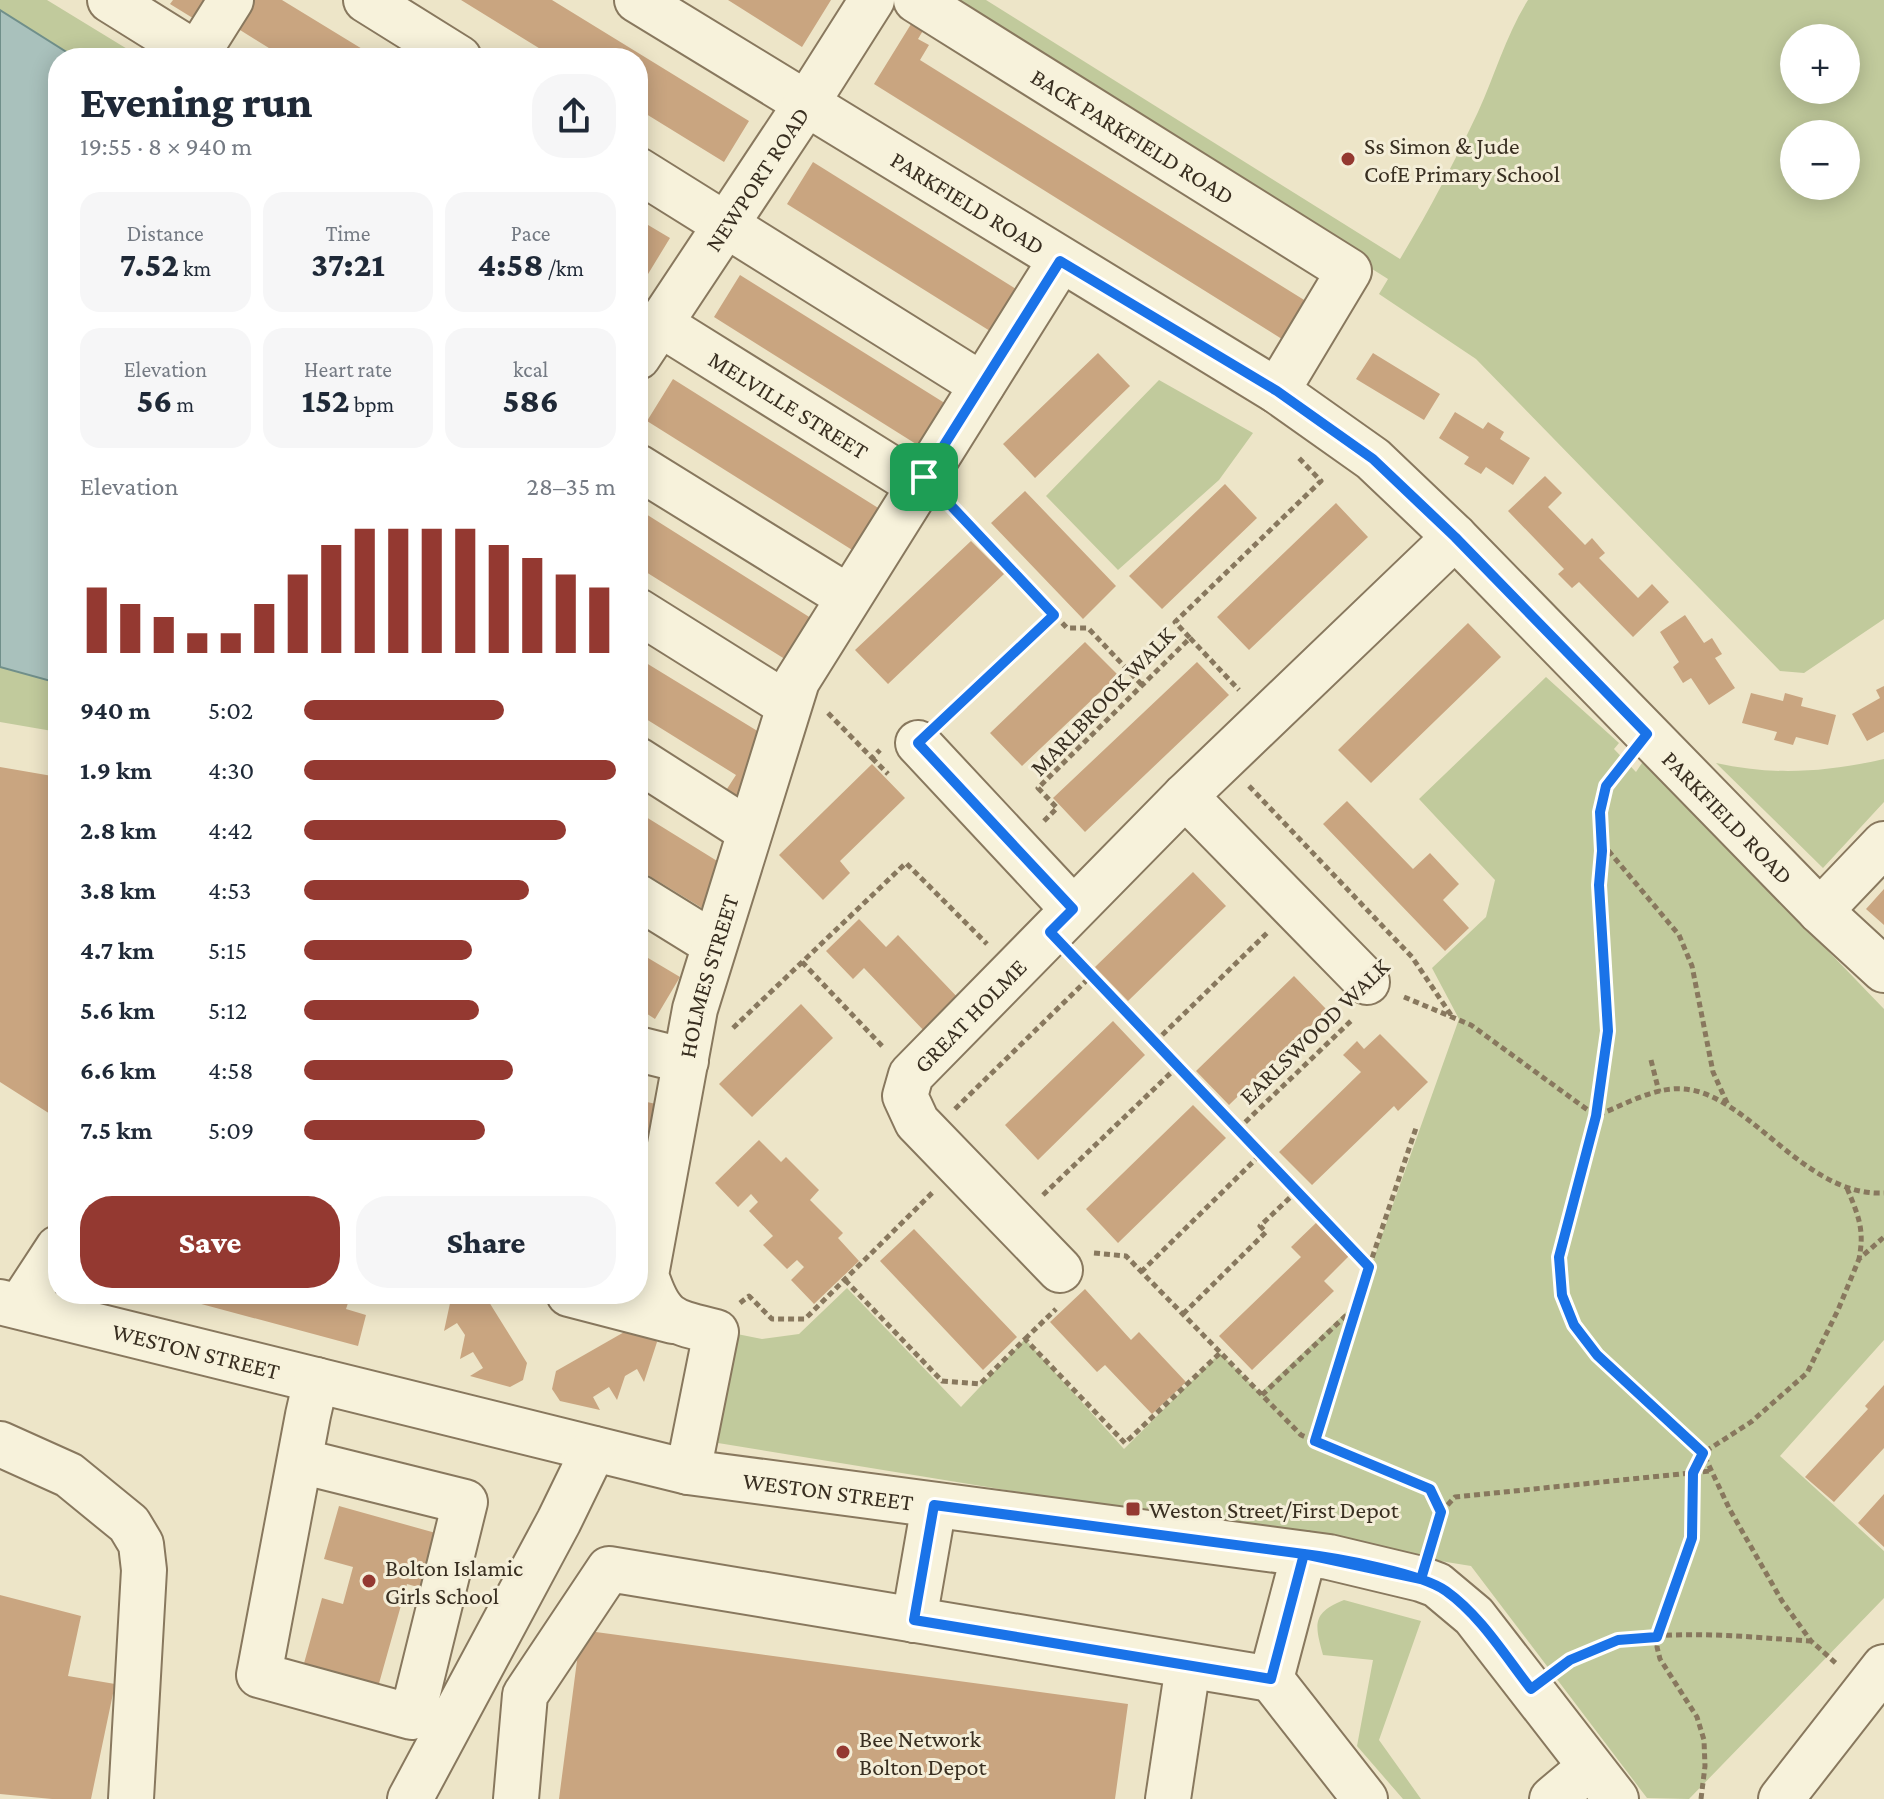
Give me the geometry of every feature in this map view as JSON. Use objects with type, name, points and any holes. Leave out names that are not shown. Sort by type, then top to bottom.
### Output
[{"type":"street","points":[[110,0],[187,48]]},
{"type":"street","points":[[204,48],[231,0]]},
{"type":"street","points":[[366,0],[443,48]]},
{"type":"street","name":"PARKFIELD ROAD","points":[[637,0],[1277,391],[1373,459],[1455,537],[1820,911],[1884,970]]},
{"type":"street","name":"NEWPORT ROAD","points":[[648,336],[726,225],[872,0]]},
{"type":"street","name":"BACK PARKFIELD ROAD","points":[[916,0],[1349,271],[1277,391]]},
{"type":"street","points":[[648,176],[982,385]]},
{"type":"street","name":"HOLMES STREET","points":[[648,1214],[649,1184],[686,1058],[695,1009],[792,693],[848,597],[1060,261]]},
{"type":"street","name":"MELVILLE STREET","points":[[648,338],[921,481]]},
{"type":"street","points":[[648,473],[848,597]]},
{"type":"street","name":"GREAT HOLME","points":[[1060,1270],[929,1134],[909,1108],[905,1096],[911,1075],[1185,796],[1455,537]]},
{"type":"street","points":[[648,616],[792,693]]},
{"type":"street","points":[[918,743],[1015,847],[1062,920]]},
{"type":"street","points":[[648,766],[749,831]]},
{"type":"street","points":[[1185,796],[1375,986]]},
{"type":"street","points":[[1820,911],[1884,844]]},
{"type":"street","points":[[648,903],[714,944]]},
{"type":"street","points":[[648,1051],[686,1058]]},
{"type":"street","points":[[10,1304],[48,1260]]},
{"type":"street","name":"HOLMES STREET","points":[[648,1281],[654,1300],[673,1321]]},
{"type":"street","name":"WESTON STREET","points":[[10,1304],[688,1472],[1304,1554],[1421,1579],[1448,1592],[1474,1616],[1603,1783]]},
{"type":"street","points":[[608,1304],[716,1332],[688,1472]]},
{"type":"street","points":[[300,1461],[465,1502],[412,1717],[259,1675],[300,1461],[316,1380]]},
{"type":"street","points":[[0,1444],[69,1475],[129,1524],[141,1544],[144,1570],[131,1799]]},
{"type":"street","points":[[410,1799],[559,1521],[594,1449]]},
{"type":"street","points":[[914,1620],[934,1505]]},
{"type":"street","points":[[1271,1679],[1304,1554]]},
{"type":"street","points":[[516,1799],[525,1695],[609,1569],[1271,1679],[1365,1799]]},
{"type":"street","points":[[1168,1799],[1188,1666]]},
{"type":"street","points":[[1781,1799],[1878,1675]]},
{"type":"street","points":[[1552,1799],[1603,1783]]},
{"type":"path","name":"MARLBROOK WALK","points":[[1015,847],[1057,808],[1038,788],[1190,638],[1175,622],[1321,481],[1293,453]]},
{"type":"path","points":[[921,481],[1067,628],[1088,628],[1142,685]]},
{"type":"path","points":[[792,693],[872,758],[904,728],[918,743],[1054,615]]},
{"type":"path","points":[[1190,638],[1266,718]]},
{"type":"path","points":[[1647,734],[1606,786],[1600,812],[1599,885],[1608,1031],[1596,1116],[1559,1257],[1562,1295],[1574,1325],[1597,1355],[1703,1453],[1782,1601],[1811,1641]]},
{"type":"path","points":[[1223,759],[1415,960],[1451,1015]]},
{"type":"path","points":[[1601,842],[1679,935],[1692,966],[1713,1072],[1729,1106]]},
{"type":"path","points":[[686,1058],[705,1054],[906,863],[1013,970]]},
{"type":"path","points":[[1155,1042],[1294,907]]},
{"type":"path","points":[[1062,920],[1092,975],[1369,1267]]},
{"type":"path","name":"EARLSWOOD WALK","points":[[1238,1129],[1375,986],[1415,960]]},
{"type":"path","points":[[802,962],[911,1075]]},
{"type":"path","points":[[929,1134],[1092,975]]},
{"type":"path","points":[[1375,986],[1471,1025],[1596,1116]]},
{"type":"path","points":[[1651,1060],[1659,1092]]},
{"type":"path","points":[[1014,1223],[1178,1066]]},
{"type":"path","points":[[1596,1116],[1659,1092],[1673,1089],[1697,1092],[1729,1106],[1821,1177],[1847,1188],[1871,1194],[1884,1193]]},
{"type":"path","points":[[1315,1441],[1416,1128]]},
{"type":"path","points":[[1141,1272],[1261,1154]]},
{"type":"path","points":[[716,1332],[749,1296],[772,1319],[805,1319],[960,1166]]},
{"type":"path","points":[[1701,1799],[1704,1740],[1697,1717],[1660,1659],[1657,1637],[1692,1538],[1693,1473],[1703,1453],[1751,1422],[1807,1373],[1859,1259],[1863,1236],[1847,1188]]},
{"type":"path","points":[[1183,1314],[1266,1232],[1260,1226],[1297,1191]]},
{"type":"path","points":[[1859,1259],[1884,1237]]},
{"type":"path","points":[[1060,1270],[1080,1251],[1126,1256],[1301,1435],[1430,1489],[1441,1512]]},
{"type":"path","points":[[845,1280],[942,1381],[980,1384],[1025,1339],[1125,1443],[1220,1353]]},
{"type":"path","points":[[1262,1395],[1357,1306]]},
{"type":"path","points":[[1421,1579],[1441,1512],[1455,1497],[1710,1471]]},
{"type":"path","points":[[1531,1689],[1570,1660],[1618,1640],[1699,1634],[1811,1641],[1878,1675]]},
{"type":"green space","points":[[0,0],[47,0],[126,48],[60,48],[0,10]]},
{"type":"green space","points":[[945,0],[986,0],[1400,259],[1460,150],[1513,27],[1528,0],[1884,0],[1884,619],[1804,673],[1780,671],[1476,359],[1379,294],[1388,279]]},
{"type":"green space","points":[[1159,380],[1253,433],[1219,480],[1118,570],[1046,496]]},
{"type":"green space","points":[[0,667],[48,680],[48,730],[0,722]]},
{"type":"green space","points":[[1546,677],[1619,743],[1614,749],[1636,772],[1644,760],[1884,1009],[1884,1340],[1780,1456],[1884,1551],[1884,1598],[1689,1799],[1647,1798],[1471,1566],[718,1443],[737,1334],[762,1339],[799,1334],[847,1288],[961,1407],[1025,1339],[1124,1449],[1220,1353],[1260,1393],[1359,1300],[1459,1019],[1432,968],[1486,917],[1495,880],[1419,799]]},
{"type":"green space","points":[[1884,759],[1884,802],[1823,868],[1716,763],[1759,770],[1800,771]]},
{"type":"green space","points":[[1344,1600],[1421,1621],[1379,1740],[1421,1799],[1403,1799],[1357,1746],[1373,1660],[1323,1655],[1317,1628],[1321,1615]]},
{"type":"water","points":[[0,10],[60,48],[48,48],[48,680],[0,667]]},
{"type":"building","points":[[173,0],[208,0],[196,20],[170,4]]},
{"type":"building","points":[[247,0],[282,0],[361,48],[269,48],[232,25]]},
{"type":"building","points":[[461,0],[552,0],[630,48],[539,48]]},
{"type":"building","points":[[728,0],[831,0],[802,47]]},
{"type":"building","points":[[916,16],[927,24],[918,39],[929,45],[920,60],[1309,303],[1285,341],[874,84]]},
{"type":"building","points":[[648,59],[749,121],[724,162],[648,115]]},
{"type":"building","points":[[813,162],[1024,294],[998,336],[787,204]]},
{"type":"building","points":[[648,225],[670,238],[648,274]]},
{"type":"building","points":[[740,275],[951,407],[924,449],[714,317]]},
{"type":"building","points":[[1098,353],[1130,386],[1035,478],[1003,444]]},
{"type":"building","points":[[1373,353],[1440,394],[1424,420],[1356,379]]},
{"type":"building","points":[[673,379],[883,511],[857,553],[648,419]]},
{"type":"building","points":[[1455,412],[1483,429],[1488,422],[1504,432],[1500,439],[1530,458],[1513,485],[1486,467],[1481,474],[1464,464],[1469,457],[1439,438]]},
{"type":"building","points":[[1545,476],[1562,493],[1548,507],[1585,545],[1592,538],[1605,553],[1599,558],[1638,598],[1652,584],[1669,602],[1633,637],[1579,582],[1572,588],[1558,574],[1564,569],[1508,511]]},
{"type":"building","points":[[1225,484],[1257,518],[1162,609],[1129,576]]},
{"type":"building","points":[[1025,491],[1116,586],[1083,619],[991,523]]},
{"type":"building","points":[[1336,503],[1368,537],[1249,650],[1217,617]]},
{"type":"building","points":[[648,515],[814,620],[788,661],[648,573]]},
{"type":"building","points":[[971,541],[1004,574],[888,684],[855,650]]},
{"type":"building","points":[[1685,615],[1704,643],[1712,638],[1722,654],[1715,658],[1735,688],[1709,705],[1691,678],[1683,683],[1673,667],[1679,662],[1660,632]]},
{"type":"building","points":[[1468,623],[1501,657],[1371,783],[1338,750]]},
{"type":"building","points":[[1085,642],[1118,675],[1022,766],[990,733]]},
{"type":"building","points":[[1197,662],[1229,695],[1085,832],[1053,798]]},
{"type":"building","points":[[648,664],[764,735],[742,805],[723,795],[736,775],[648,720]]},
{"type":"building","points":[[1884,686],[1884,732],[1867,741],[1852,714],[1880,698],[1876,690]]},
{"type":"building","points":[[1751,693],[1783,701],[1785,693],[1803,698],[1801,706],[1836,715],[1828,745],[1796,737],[1793,745],[1774,740],[1777,732],[1742,723]]},
{"type":"building","points":[[872,764],[905,798],[840,861],[850,873],[823,900],[779,855]]},
{"type":"building","points":[[0,767],[48,775],[48,1113],[0,1082]]},
{"type":"building","points":[[1347,801],[1413,869],[1430,853],[1459,884],[1443,900],[1469,928],[1445,951],[1323,824]]},
{"type":"building","points":[[648,818],[722,864],[707,911],[648,875]]},
{"type":"building","points":[[1193,872],[1226,906],[1128,1001],[1095,967]]},
{"type":"building","points":[[1884,889],[1884,925],[1866,909]]},
{"type":"building","points":[[859,919],[886,947],[898,935],[961,1001],[927,1034],[864,968],[853,979],[826,951]]},
{"type":"building","points":[[648,958],[680,977],[655,1019],[648,1014]]},
{"type":"building","points":[[1294,976],[1327,1010],[1229,1105],[1196,1071]]},
{"type":"building","points":[[801,1004],[833,1038],[752,1117],[719,1084]]},
{"type":"building","points":[[1113,1021],[1145,1055],[1038,1160],[1005,1125]]},
{"type":"building","points":[[1380,1034],[1428,1082],[1398,1111],[1394,1106],[1312,1185],[1279,1152],[1361,1072],[1343,1055],[1357,1041],[1364,1049]]},
{"type":"building","points":[[648,1102],[656,1104],[648,1150]]},
{"type":"building","points":[[1193,1105],[1226,1138],[1118,1243],[1086,1209]]},
{"type":"building","points":[[759,1140],[781,1162],[786,1157],[819,1190],[810,1200],[843,1233],[838,1238],[859,1261],[814,1304],[791,1280],[804,1267],[797,1260],[787,1269],[763,1245],[773,1236],[749,1211],[758,1202],[751,1194],[738,1207],[715,1183]]},
{"type":"building","points":[[1318,1221],[1350,1255],[1324,1281],[1334,1291],[1252,1370],[1219,1336],[1301,1257],[1291,1247]]},
{"type":"building","points":[[914,1229],[1017,1337],[983,1370],[880,1261]]},
{"type":"building","points":[[1085,1289],[1131,1340],[1139,1332],[1186,1382],[1152,1414],[1105,1365],[1097,1372],[1050,1322]]},
{"type":"building","points":[[201,1304],[348,1304],[346,1309],[366,1315],[358,1346]]},
{"type":"building","points":[[450,1304],[490,1304],[527,1363],[523,1380],[510,1387],[470,1376],[483,1368],[473,1352],[460,1359],[465,1335],[457,1323],[444,1331]]},
{"type":"building","points":[[633,1327],[650,1331],[657,1342],[644,1382],[637,1369],[625,1376],[617,1400],[609,1387],[593,1397],[600,1410],[560,1401],[552,1389],[556,1371]]},
{"type":"building","points":[[1884,1385],[1884,1448],[1834,1502],[1805,1477],[1868,1409],[1865,1406]]},
{"type":"building","points":[[1884,1494],[1884,1547],[1858,1523]]},
{"type":"building","points":[[339,1506],[450,1537],[435,1592],[407,1584],[378,1687],[303,1667],[322,1598],[343,1604],[353,1567],[324,1559]]},
{"type":"building","points":[[0,1595],[81,1616],[68,1676],[115,1684],[91,1799],[0,1794]]},
{"type":"building","name":"Bee Network Bolton Depot","points":[[581,1630],[1128,1704],[1115,1799],[559,1799]]},
{"type":"place","name":"Ss Simon & Jude CofE Primary School","points":[[1348,159]]},
{"type":"place","name":"Weston Street/First Depot","points":[[1133,1509]]},
{"type":"place","name":"Bolton Islamic Girls School","points":[[369,1581]]},
{"type":"place","name":"Bee Network Bolton Depot","points":[[843,1752]]},
{"type":"route","points":[[924,477],[1054,615],[918,743],[1073,909],[1050,932],[1369,1267],[1315,1441],[1430,1489],[1441,1512],[1421,1579],[1329,1557],[934,1505],[914,1620],[1271,1679],[1304,1554],[1329,1557],[1437,1585],[1474,1616],[1531,1689],[1570,1660],[1618,1640],[1657,1637],[1692,1538],[1693,1473],[1703,1453],[1597,1355],[1574,1325],[1562,1295],[1559,1257],[1596,1116],[1608,1031],[1599,885],[1602,851],[1600,812],[1606,786],[1647,734],[1455,537],[1373,459],[1277,391],[1060,261],[924,477]]}]
